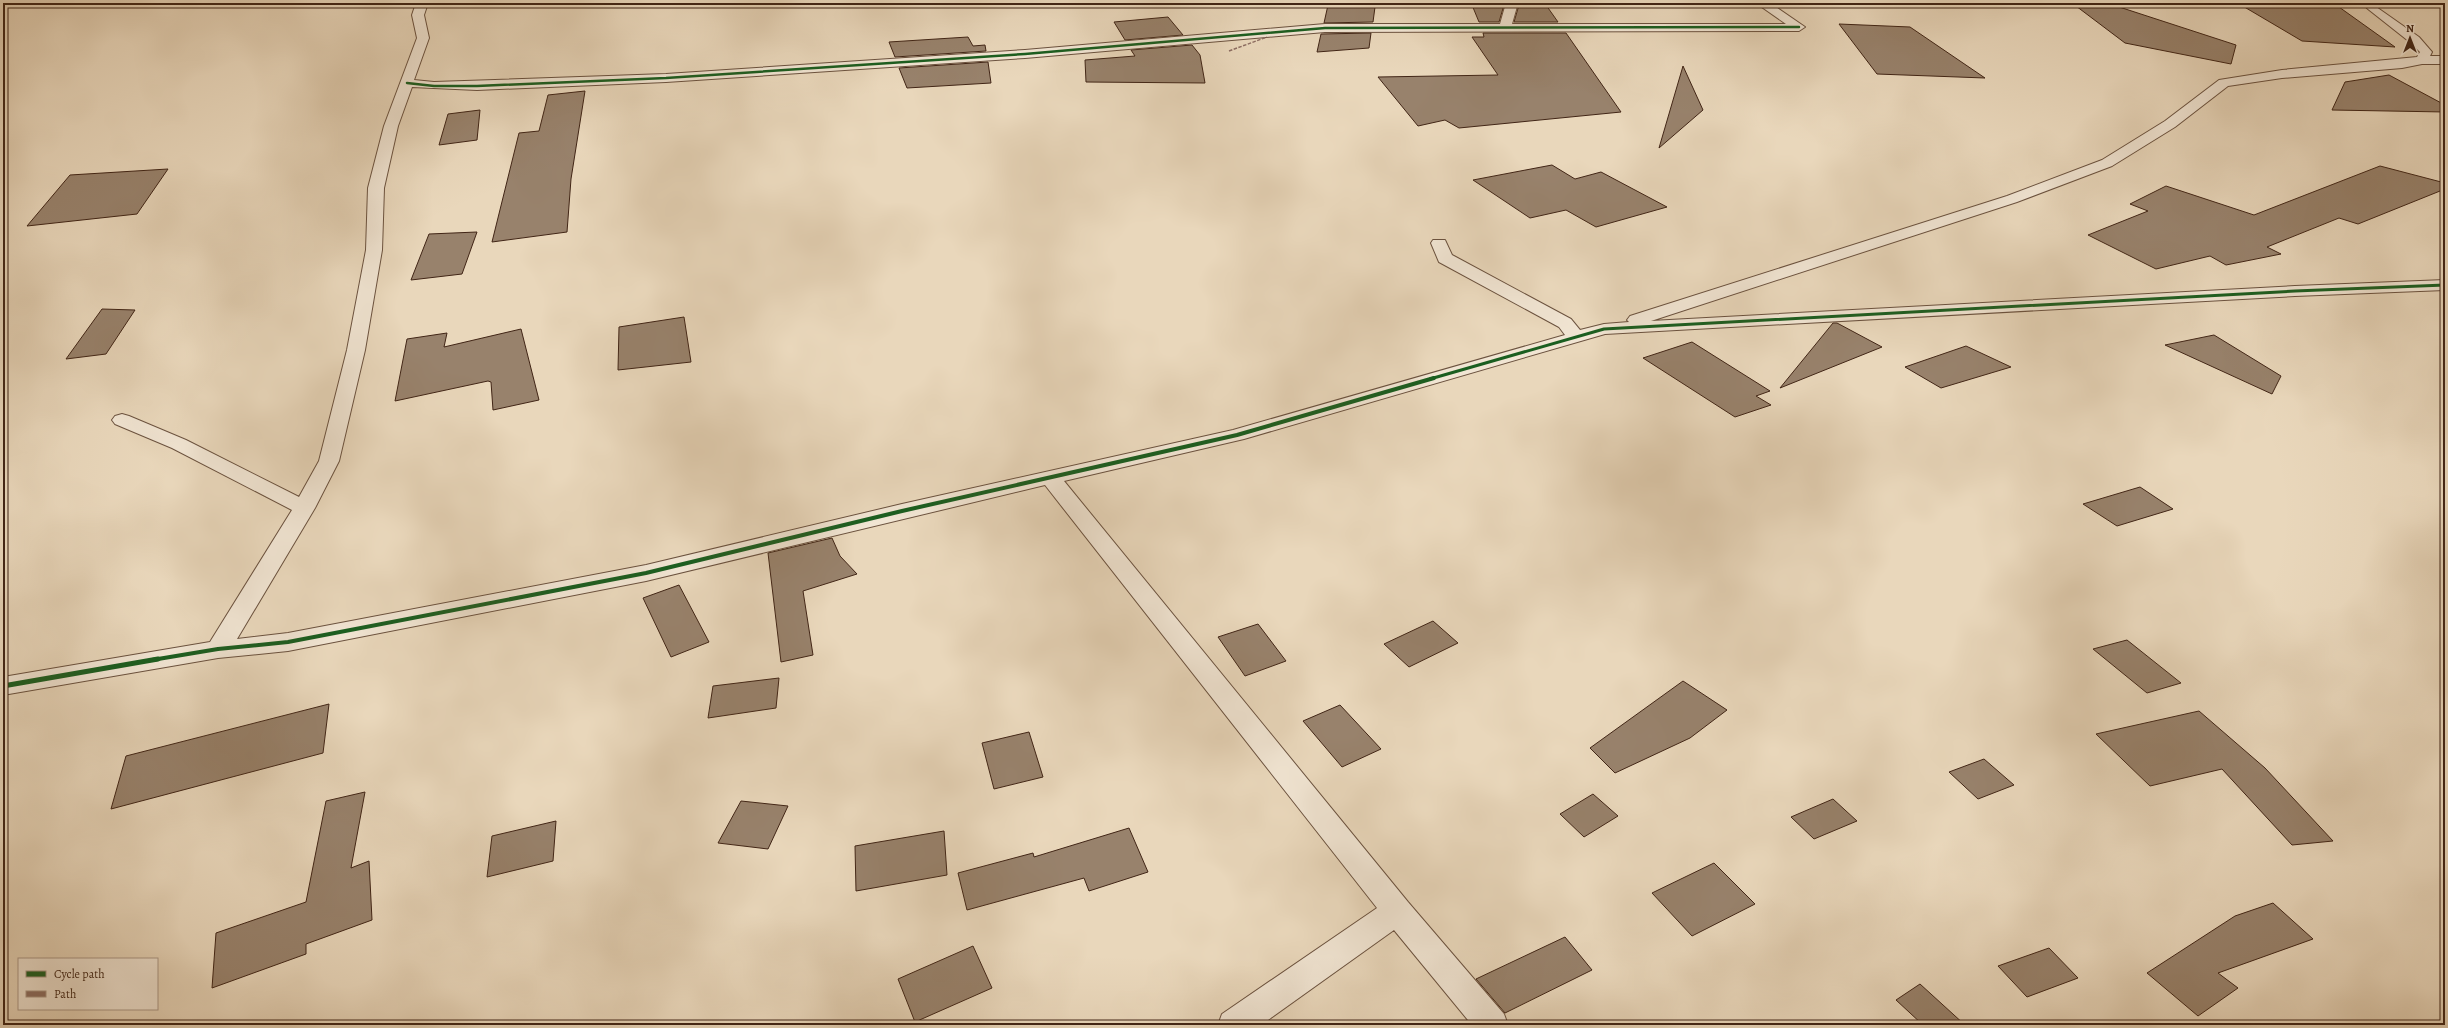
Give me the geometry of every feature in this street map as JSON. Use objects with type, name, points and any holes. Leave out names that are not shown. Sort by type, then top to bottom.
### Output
[{"type":"street","points":[[218,649],[304,508],[329,461],[356,350],[374,250],[376,188],[391,126],[423,38],[418,15],[422,3]]},
{"type":"street","points":[[1505,28],[1512,3]]},
{"type":"street","points":[[407,83],[434,86],[477,86],[666,78],[1025,54],[1325,28],[1799,27],[1762,3]]},
{"type":"street","points":[[2372,7],[2415,40],[2426,52],[2422,60]]},
{"type":"street","points":[[3,686],[218,649],[288,642],[646,573],[1050,477],[1236,435],[1604,329],[2012,199],[2107,163],[2170,124],[2224,83],[2282,74],[2402,64],[2422,60],[2445,60]]},
{"type":"street","points":[[1439,243],[1444,258],[1565,322],[1576,337]]},
{"type":"street","points":[[1604,329],[2295,291],[2445,285]]},
{"type":"street","points":[[122,420],[179,444],[304,508]]},
{"type":"street","points":[[1050,477],[1397,911],[1492,1025]]},
{"type":"street","points":[[1234,1025],[1397,911]]},
{"type":"building","points":[[2072,3],[2107,3],[2236,45],[2231,64],[2125,43]]},
{"type":"building","points":[[1328,5],[1375,7],[1373,22],[1324,23]]},
{"type":"building","points":[[1472,5],[1504,5],[1499,22],[1479,22]]},
{"type":"building","points":[[1519,5],[1546,5],[1558,22],[1514,22]]},
{"type":"building","points":[[2241,5],[2339,7],[2395,47],[2302,41]]},
{"type":"building","points":[[1168,17],[1183,35],[1125,40],[1114,22]]},
{"type":"building","points":[[1839,24],[1910,27],[1985,78],[1877,74]]},
{"type":"building","points":[[1371,33],[1369,48],[1317,52],[1321,34]]},
{"type":"building","points":[[1483,33],[1566,33],[1621,112],[1459,128],[1445,120],[1418,126],[1378,77],[1498,75],[1472,37],[1484,37]]},
{"type":"building","points":[[968,37],[973,46],[985,45],[986,51],[895,57],[889,42]]},
{"type":"building","points":[[1192,45],[1200,55],[1205,83],[1086,82],[1085,60],[1135,56],[1131,50]]},
{"type":"building","points":[[988,62],[991,83],[907,88],[899,68]]},
{"type":"building","points":[[1683,66],[1703,110],[1659,148]]},
{"type":"building","points":[[2389,75],[2445,105],[2445,112],[2332,110],[2345,82]]},
{"type":"building","points":[[585,91],[571,179],[567,232],[492,242],[519,133],[539,131],[548,95]]},
{"type":"building","points":[[480,110],[477,140],[439,145],[448,114]]},
{"type":"building","points":[[1552,165],[1575,179],[1601,172],[1667,207],[1596,227],[1566,210],[1530,218],[1473,180]]},
{"type":"building","points":[[2380,166],[2445,183],[2445,189],[2358,224],[2339,218],[2267,247],[2281,254],[2226,265],[2210,256],[2156,269],[2088,235],[2148,211],[2130,204],[2166,186],[2254,215]]},
{"type":"building","points":[[168,169],[137,214],[27,226],[70,175]]},
{"type":"building","points":[[477,232],[462,274],[411,280],[429,234]]},
{"type":"building","points":[[102,309],[135,310],[106,354],[66,359]]},
{"type":"building","points":[[684,317],[691,362],[618,370],[619,327]]},
{"type":"building","points":[[1833,323],[1837,323],[1882,347],[1780,388]]},
{"type":"building","points":[[521,329],[539,400],[493,410],[491,382],[488,381],[395,401],[407,339],[447,333],[444,347]]},
{"type":"building","points":[[2214,335],[2281,376],[2272,394],[2165,345]]},
{"type":"building","points":[[1692,342],[1770,391],[1756,396],[1771,405],[1735,417],[1643,358]]},
{"type":"building","points":[[1966,346],[2011,367],[1941,388],[1905,367]]},
{"type":"building","points":[[2140,487],[2173,509],[2117,526],[2083,504]]},
{"type":"building","points":[[832,538],[840,556],[857,574],[803,591],[813,655],[781,662],[768,553]]},
{"type":"building","points":[[679,585],[709,642],[671,657],[643,598]]},
{"type":"building","points":[[1433,621],[1458,643],[1409,667],[1384,644]]},
{"type":"building","points":[[1258,624],[1286,661],[1245,676],[1218,637]]},
{"type":"building","points":[[2127,640],[2181,683],[2147,693],[2093,649]]},
{"type":"building","points":[[779,678],[776,708],[708,718],[713,686]]},
{"type":"building","points":[[1683,681],[1727,710],[1690,738],[1615,773],[1590,748]]},
{"type":"building","points":[[329,704],[323,753],[111,809],[126,756]]},
{"type":"building","points":[[1340,705],[1381,749],[1342,767],[1303,721]]},
{"type":"building","points":[[2199,711],[2265,768],[2333,841],[2292,845],[2222,769],[2150,786],[2096,734]]},
{"type":"building","points":[[1029,732],[1043,777],[994,789],[982,743]]},
{"type":"building","points":[[1984,759],[2014,785],[1978,799],[1949,772]]},
{"type":"building","points":[[365,792],[351,868],[369,861],[372,920],[306,944],[306,954],[212,988],[216,933],[306,902],[326,801]]},
{"type":"building","points":[[1593,794],[1618,816],[1584,837],[1560,814]]},
{"type":"building","points":[[1833,799],[1857,821],[1814,839],[1791,817]]},
{"type":"building","points":[[741,801],[788,806],[768,849],[718,843]]},
{"type":"building","points":[[556,821],[553,861],[487,877],[492,836]]},
{"type":"building","points":[[1129,828],[1148,872],[1089,891],[1084,878],[967,910],[958,873],[1033,853],[1034,857]]},
{"type":"building","points":[[944,831],[947,875],[856,891],[855,846]]},
{"type":"building","points":[[1714,863],[1755,904],[1692,936],[1652,893]]},
{"type":"building","points":[[2273,903],[2313,939],[2218,973],[2238,988],[2198,1016],[2147,973],[2235,916]]},
{"type":"building","points":[[1565,937],[1592,970],[1505,1013],[1476,979]]},
{"type":"building","points":[[973,946],[992,988],[915,1022],[898,979]]},
{"type":"building","points":[[2049,948],[2078,978],[2027,997],[1998,966]]},
{"type":"building","points":[[1920,984],[1965,1025],[1923,1025],[1896,1000]]},
{"type":"marked path","points":[[1229,51],[1267,37]]},
{"type":"cycle path","points":[[407,83],[434,86],[477,86],[666,78],[1025,54],[1325,28],[1799,27]]},
{"type":"cycle path","points":[[3,686],[218,649],[288,642],[646,573],[902,511],[1237,435],[1604,329],[2295,291],[2445,285]]}]
